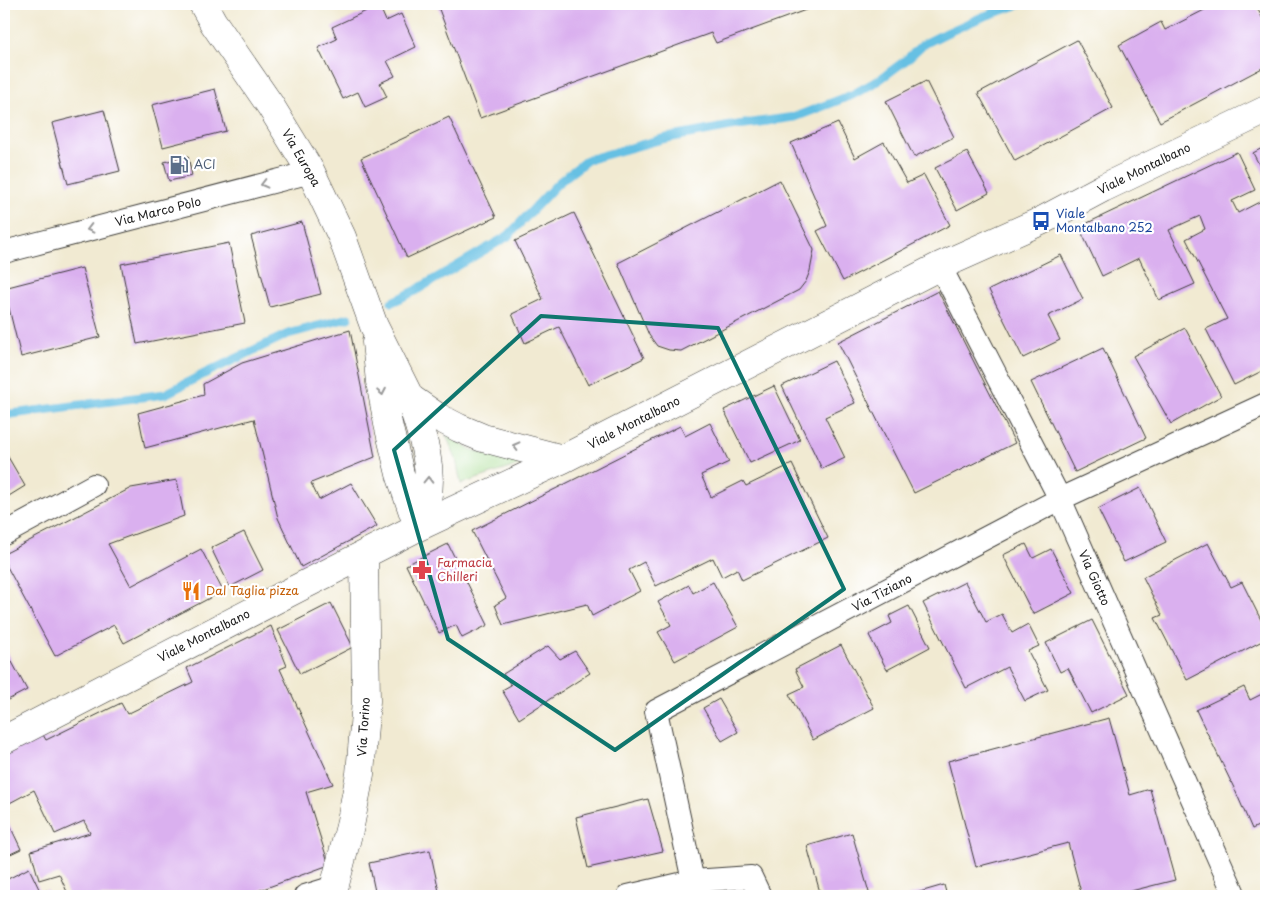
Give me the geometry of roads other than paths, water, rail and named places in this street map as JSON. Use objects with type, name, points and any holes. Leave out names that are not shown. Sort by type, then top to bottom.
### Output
[{"type":"main road","name":"Via Europa","points":[[203,4],[213,22],[270,105],[311,172],[342,237],[374,326]]},
{"type":"main road","name":"Viale Montalbano","points":[[4,740],[296,588],[418,527],[563,459],[940,266],[1041,220],[1103,188],[1266,110]]},
{"type":"main road","points":[[374,326],[410,398],[427,452],[429,480],[427,502],[418,527]]},
{"type":"main road","points":[[374,326],[380,382],[388,424],[400,474],[418,527]]},
{"type":"main road","points":[[410,398],[436,416],[475,435],[563,459]]},
{"type":"main road","name":"Via Torino","points":[[333,892],[350,826],[360,774],[366,701],[364,555]]},
{"type":"street","name":"Via Marco Polo","points":[[4,252],[311,172]]},
{"type":"street","name":"Via Giotto","points":[[940,266],[1060,499],[1235,896]]},
{"type":"street","name":"Via Tiziano","points":[[693,881],[656,711],[1060,499],[1266,404]]},
{"type":"street","points":[[4,534],[94,485]]},
{"type":"street","points":[[628,896],[693,881],[751,877],[760,896]]},
{"type":"street","points":[[306,896],[333,892]]},
{"type":"waterway","points":[[392,302],[413,292],[508,236],[558,183],[587,160],[662,139],[731,126],[795,117],[852,95],[879,80],[906,60],[922,45],[982,17],[1020,4]]},
{"type":"waterway","points":[[4,415],[165,394],[288,334],[348,318]]},
{"type":"place","name":"ACI","points":[[179,165]]},
{"type":"place","name":"Viale Montalbano 252","points":[[1041,221]]},
{"type":"place","name":"Farmacia Chilleri","points":[[422,570]]},
{"type":"place","name":"Dal Taglia pizza","points":[[191,591]]}]
